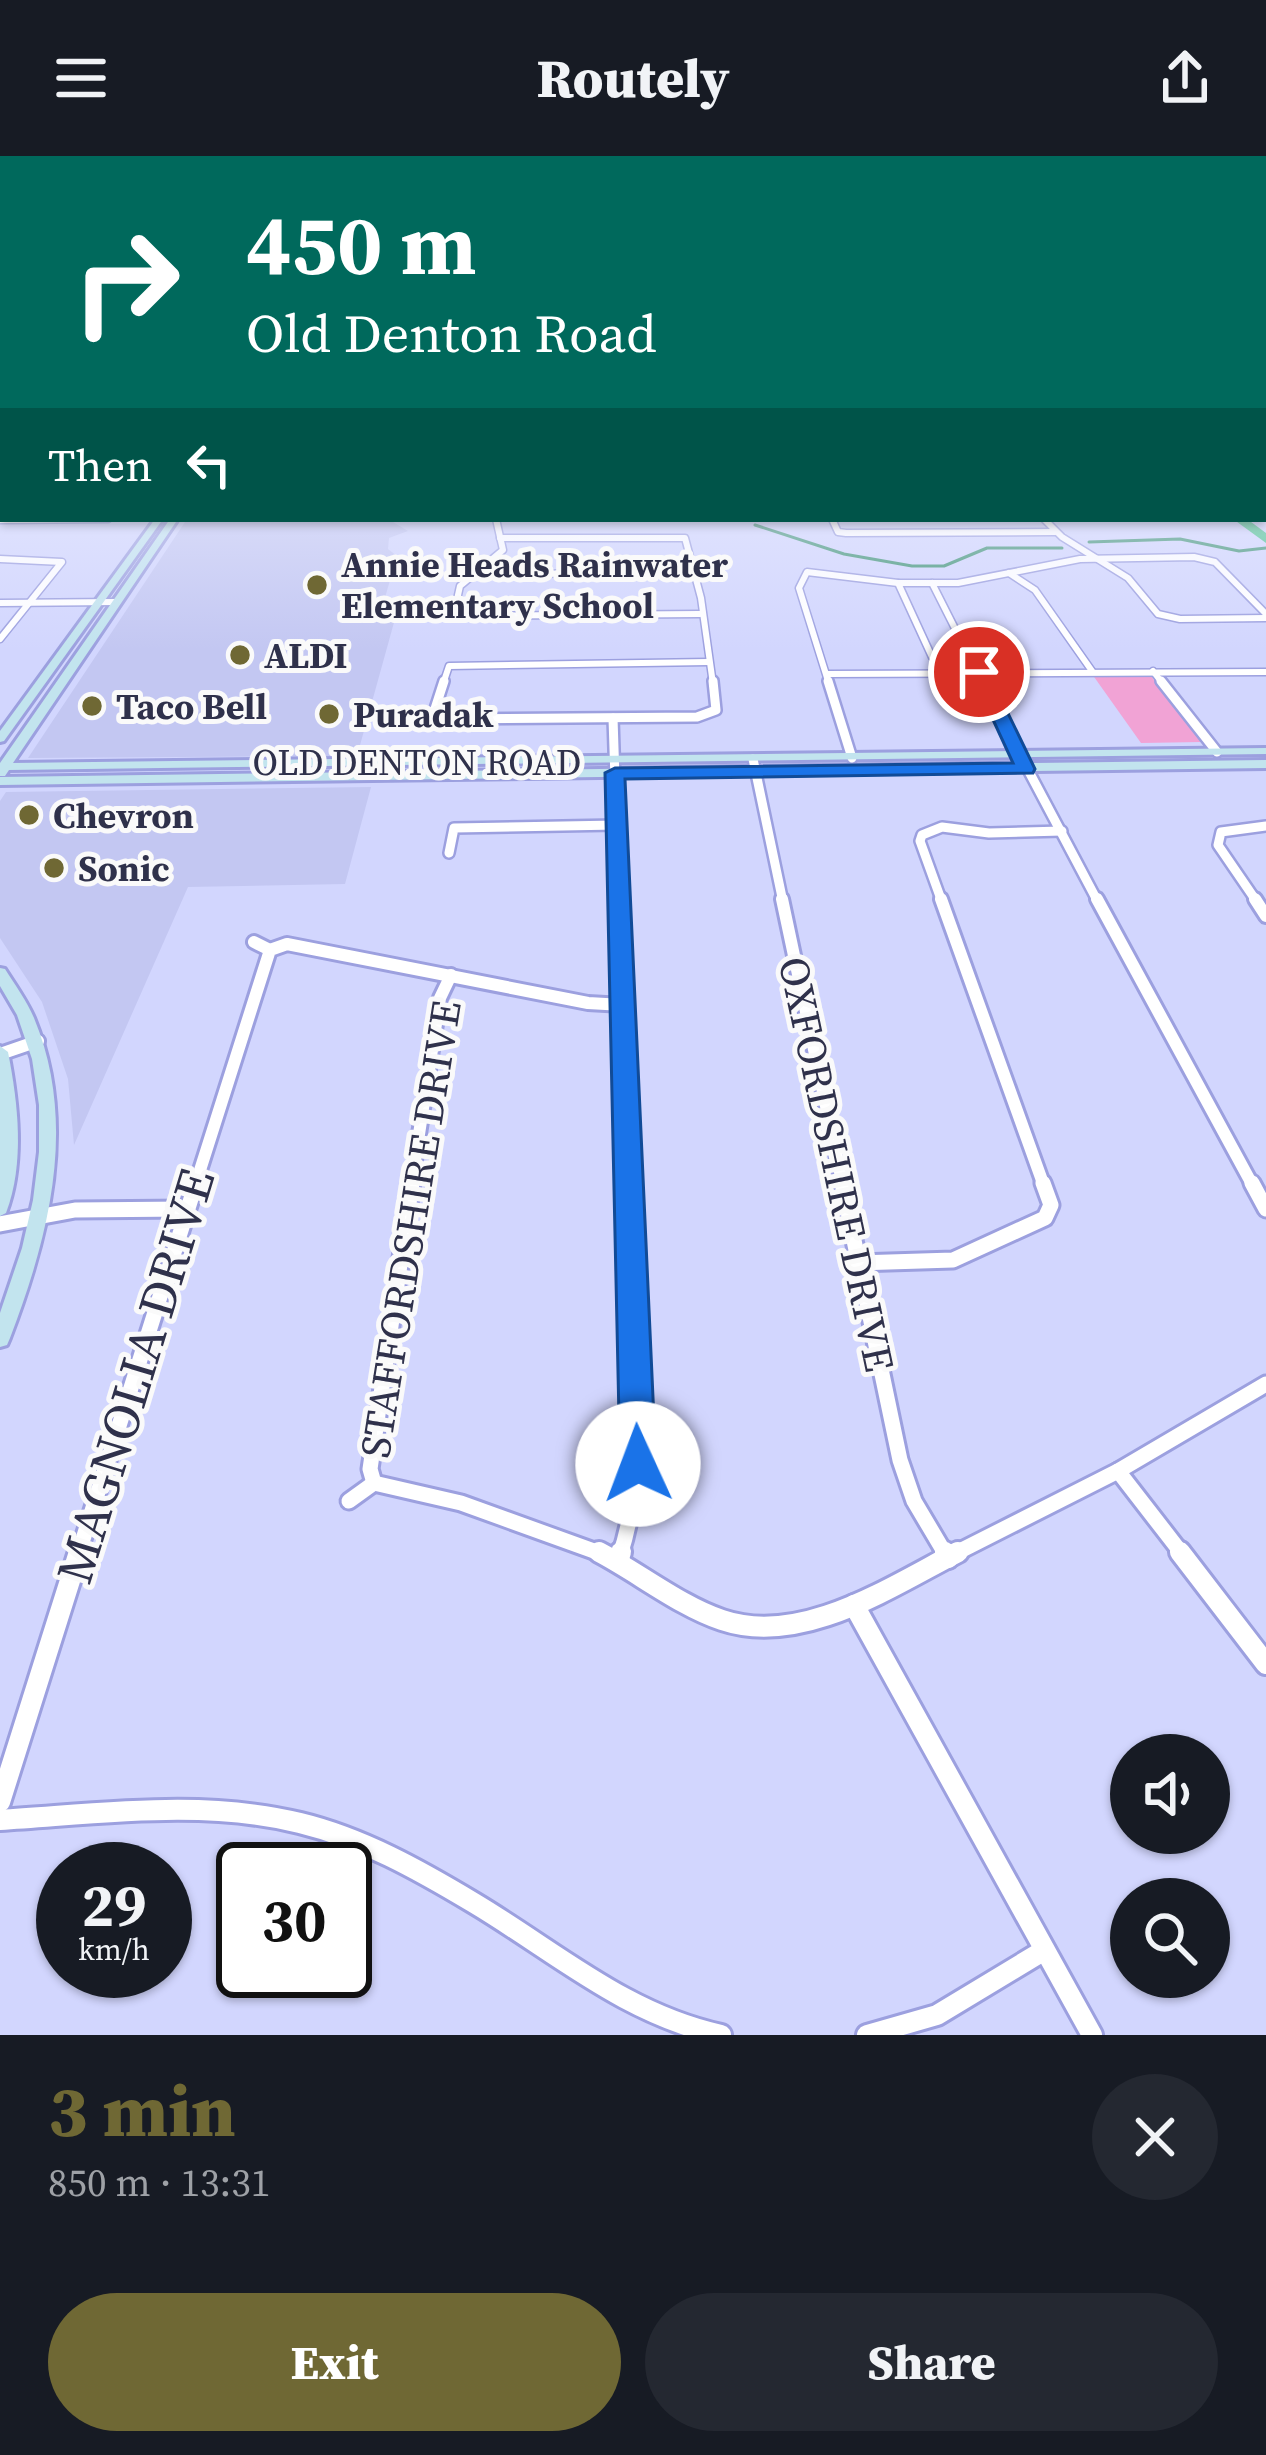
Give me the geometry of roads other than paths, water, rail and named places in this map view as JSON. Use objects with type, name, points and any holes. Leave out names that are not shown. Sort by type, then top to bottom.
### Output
[{"type":"main road","points":[[0,739],[157,522]]},
{"type":"main road","points":[[1,772],[172,522]]},
{"type":"main road","points":[[36,690],[56,690]]},
{"type":"main road","name":"OLD DENTON ROAD","points":[[755,766],[852,758],[1022,763],[1266,751]]},
{"type":"main road","points":[[272,778],[278,763]]},
{"type":"main road","name":"OLD DENTON ROAD","points":[[1,772],[278,763],[615,767],[1266,764]]},
{"type":"main road","name":"OLD DENTON ROAD","points":[[1,772],[272,778],[615,767]]},
{"type":"main road","points":[[0,973],[39,1040],[49,1120],[39,1216],[0,1338]]},
{"type":"main road","points":[[0,1053],[8,1092],[10,1151],[0,1208]]},
{"type":"street","points":[[497,522],[500,555],[458,590],[454,613],[460,616],[700,614]]},
{"type":"street","points":[[833,522],[838,532],[846,533],[1055,532]]},
{"type":"street","points":[[1047,522],[1055,532],[1128,578],[1158,614],[1169,619],[1266,616]]},
{"type":"street","points":[[500,538],[685,538],[709,662],[716,710],[708,716],[437,719],[434,715],[445,670],[458,664],[709,662]]},
{"type":"street","points":[[852,758],[800,588],[804,574],[813,570],[898,583],[932,583],[972,581],[1098,557],[1208,559],[1266,616]]},
{"type":"street","points":[[0,559],[62,562],[0,639]]},
{"type":"street","points":[[476,575],[692,572]]},
{"type":"street","points":[[1008,572],[1035,590],[1092,671]]},
{"type":"street","points":[[898,583],[932,657],[993,700]]},
{"type":"street","points":[[932,583],[1022,763],[1266,1208]]},
{"type":"street","points":[[0,603],[116,602]]},
{"type":"street","points":[[1154,670],[1217,752]]},
{"type":"street","points":[[827,674],[1266,672]]},
{"type":"street","points":[[613,718],[638,1464],[633,1517],[618,1562]]},
{"type":"street","name":"OXFORDSHIRE DRIVE","points":[[755,766],[900,1460],[914,1501],[948,1558]]},
{"type":"street","points":[[449,854],[454,828],[617,825]]},
{"type":"street","points":[[1266,826],[1221,832],[1218,844],[1266,916]]},
{"type":"street","points":[[857,1263],[953,1260],[1045,1218],[1051,1205],[920,842],[922,835],[942,827],[989,833],[1062,831]]},
{"type":"street","points":[[254,942],[270,950],[286,944],[588,1003],[623,1005]]},
{"type":"street","name":"MAGNOLIA DRIVE","points":[[0,1802],[270,950]]},
{"type":"street","name":"STAFFORDSHIRE DRIVE","points":[[374,1483],[370,1469],[433,1036],[440,998],[452,975]]},
{"type":"street","points":[[0,1053],[39,1040]]},
{"type":"street","points":[[0,1224],[75,1210],[187,1209]]},
{"type":"street","name":"STAFFORDSHIRE DRIVE","points":[[374,1483],[461,1503],[618,1562],[721,1620],[752,1629],[825,1616],[854,1605],[1118,1471],[1266,1384]]},
{"type":"street","points":[[1118,1471],[1266,1664]]},
{"type":"street","name":"STAFFORDSHIRE DRIVE","points":[[350,1502],[374,1483]]},
{"type":"street","points":[[854,1605],[1092,2035]]},
{"type":"street","points":[[0,1820],[168,1812],[300,1823],[386,1856],[477,1904],[582,1977],[655,2018],[721,2035]]},
{"type":"street","points":[[867,2035],[904,2031],[970,1998],[1043,1951]]},
{"type":"waterway","points":[[1243,522],[1266,539]]},
{"type":"waterway","points":[[755,525],[844,554],[912,566],[944,566],[987,548],[1062,548]]},
{"type":"waterway","points":[[1089,542],[1180,539],[1239,551],[1266,548]]},
{"type":"place","name":"Annie Heads Rainwater Elementary School","points":[[317,585]]},
{"type":"place","name":"ALDI","points":[[240,655]]},
{"type":"place","name":"Taco Bell","points":[[92,706]]},
{"type":"place","name":"Puradak","points":[[329,714]]},
{"type":"place","name":"Chevron","points":[[29,815]]},
{"type":"place","name":"Sonic","points":[[54,868]]}]
